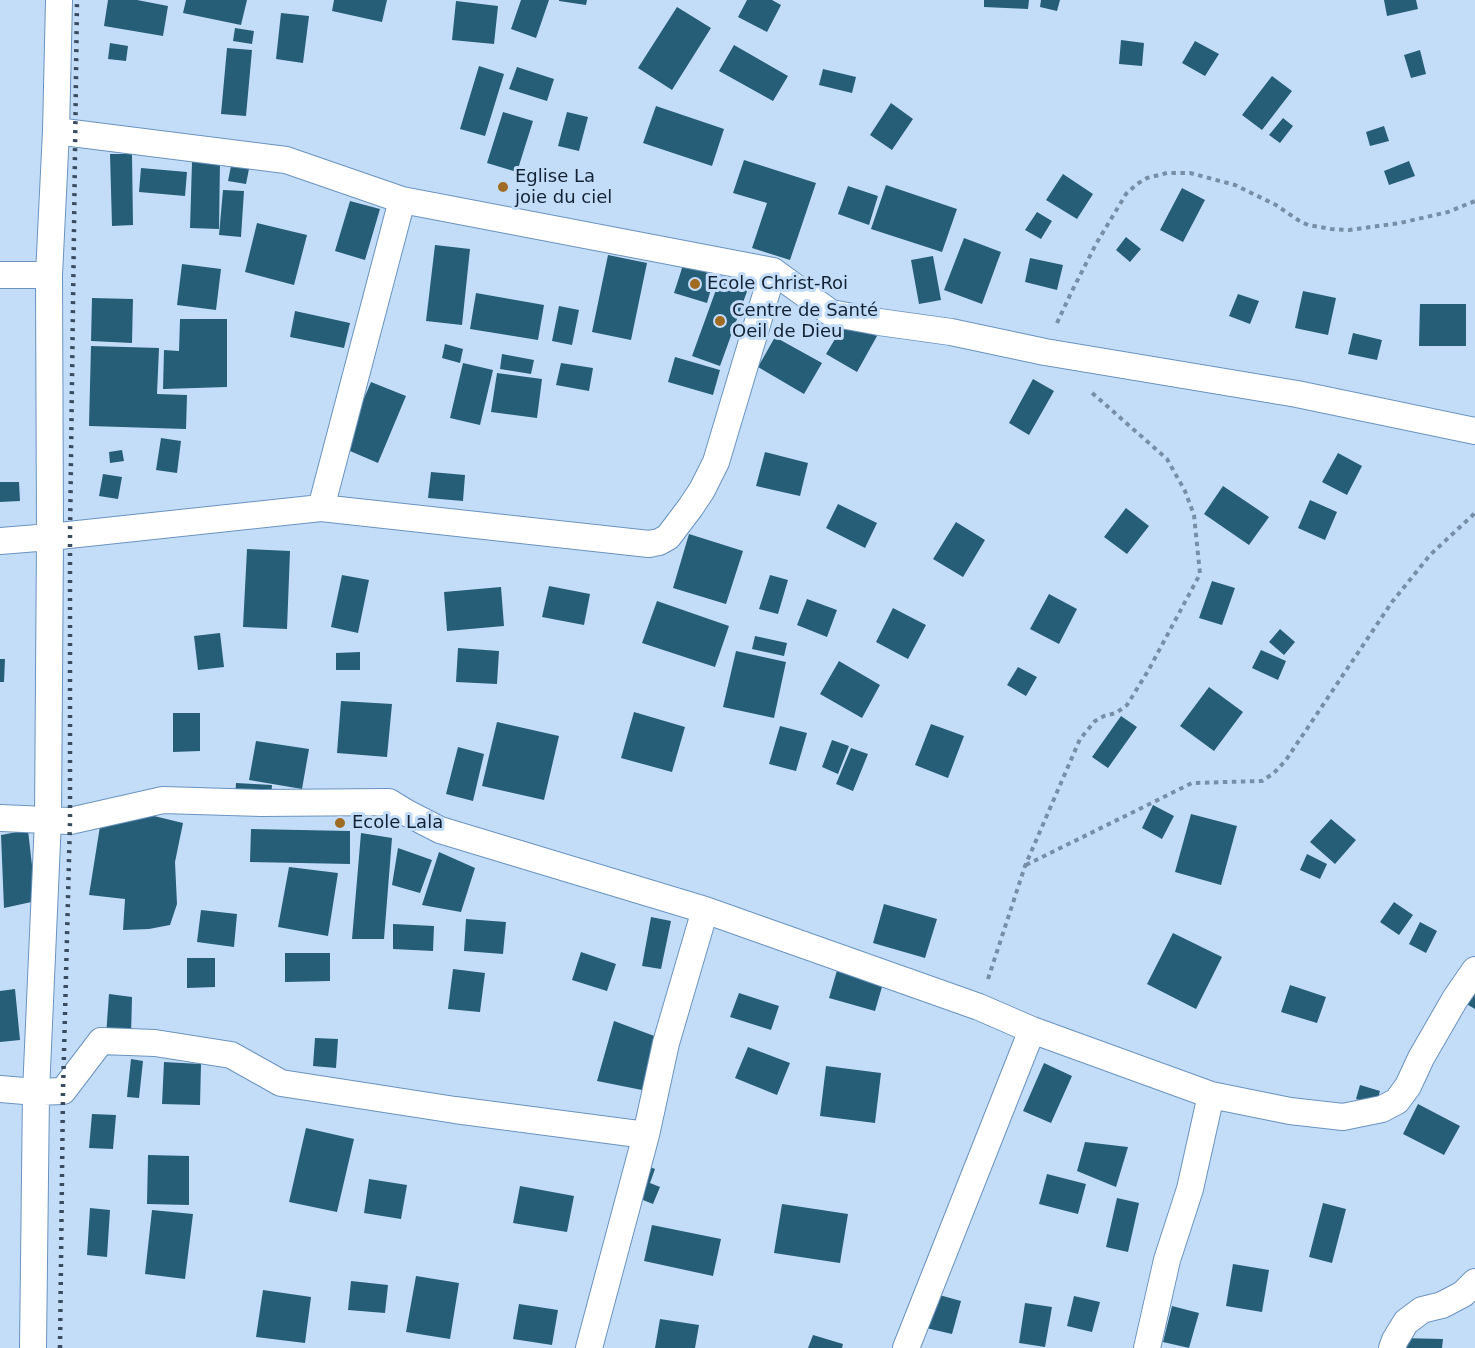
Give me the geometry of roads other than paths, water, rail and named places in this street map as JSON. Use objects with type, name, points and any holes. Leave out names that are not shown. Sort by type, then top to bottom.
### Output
[{"type":"street","points":[[33,1348],[36,1092],[48,820],[49,274],[59,0]]},
{"type":"street","points":[[56,131],[286,160],[402,200],[773,271],[831,313],[951,332],[1045,352],[1297,394],[1475,431]]},
{"type":"street","points":[[321,508],[402,200]]},
{"type":"street","points":[[0,541],[321,508],[649,544],[659,542],[668,537],[702,490],[716,462],[773,271]]},
{"type":"street","points":[[0,274],[49,274]]},
{"type":"street","points":[[0,818],[70,821],[163,800],[261,803],[389,802],[440,830],[705,910],[979,1007],[1032,1030],[1212,1095],[1290,1111],[1343,1117],[1382,1109],[1396,1101],[1408,1086],[1421,1058],[1455,999],[1475,970]]},
{"type":"street","points":[[589,1348],[646,1135],[666,1044],[705,910]]},
{"type":"street","points":[[906,1348],[1032,1030]]},
{"type":"street","points":[[0,1089],[36,1092],[63,1091],[101,1041],[155,1043],[231,1055],[281,1083],[455,1110],[646,1135]]},
{"type":"street","points":[[1147,1348],[1167,1260],[1190,1189],[1212,1095]]},
{"type":"street","points":[[1392,1348],[1406,1322],[1422,1310],[1442,1305],[1462,1294],[1475,1282]]},
{"type":"railway","points":[[60,1348],[63,1091],[70,821],[70,535],[77,0]]},
{"type":"place","name":"Eglise La joie du ciel","points":[[503,187]]},
{"type":"place","name":"Ecole Christ-Roi","points":[[695,284]]},
{"type":"place","name":"Centre de Santé Oeil de Dieu","points":[[720,321]]},
{"type":"place","name":"Ecole Lala","points":[[340,823]]}]
